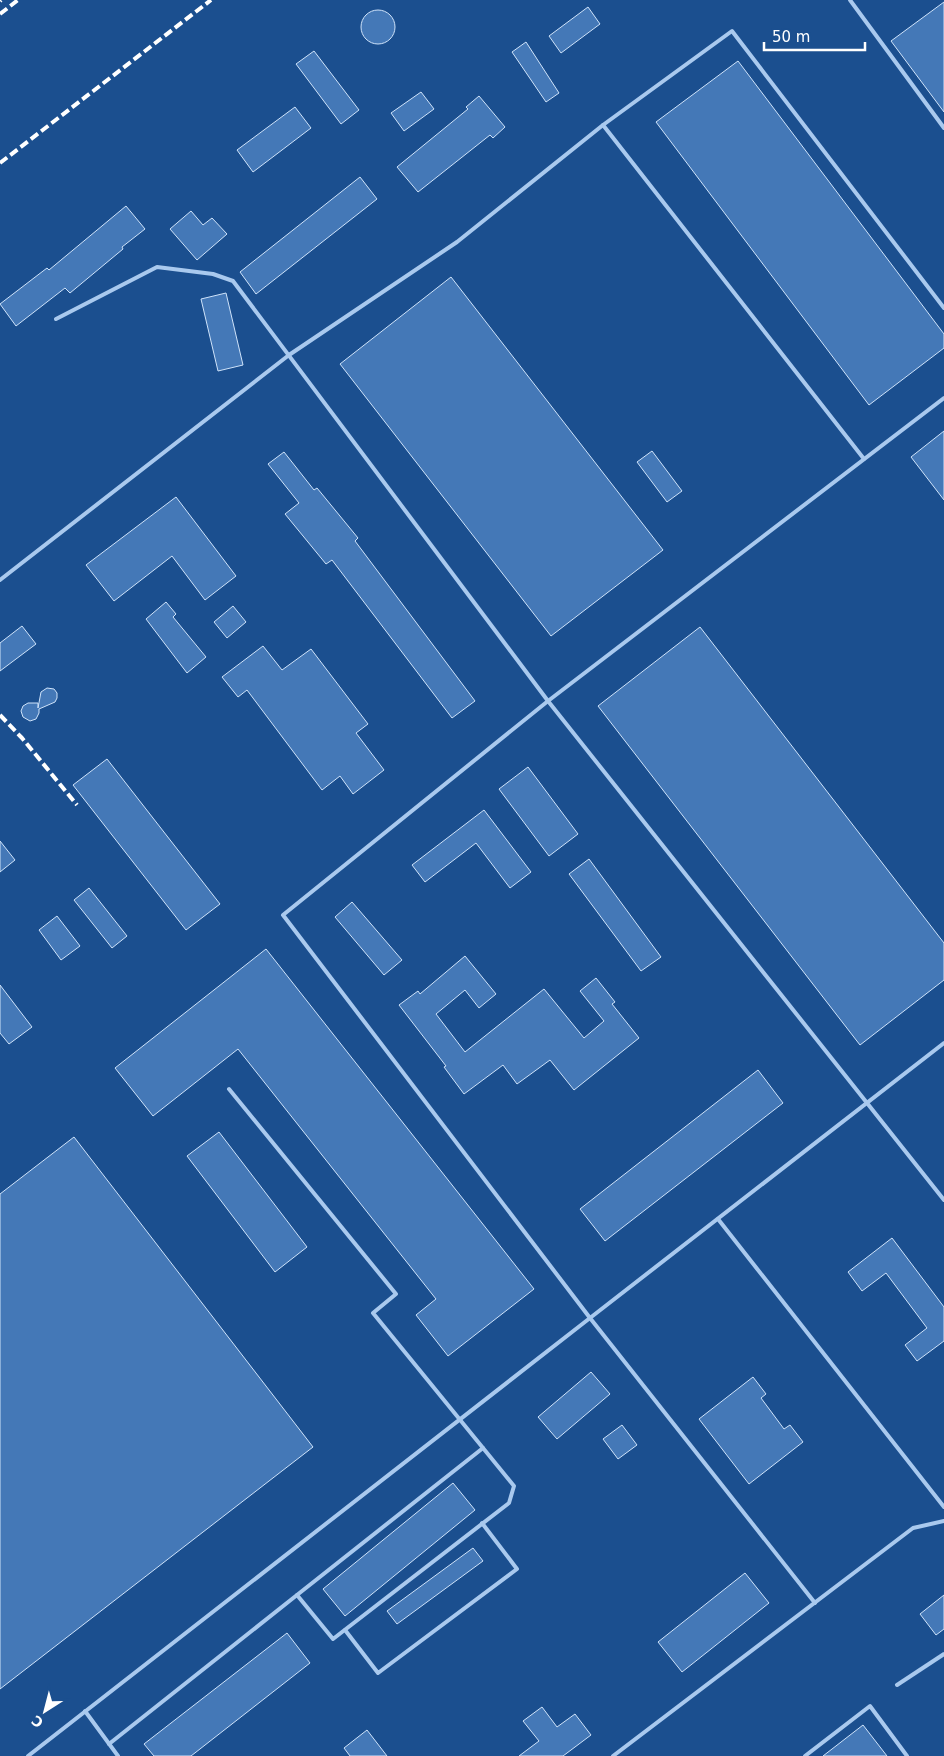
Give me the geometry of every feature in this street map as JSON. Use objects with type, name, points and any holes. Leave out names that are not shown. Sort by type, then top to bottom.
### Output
[{"type":"lane","points":[[850,0],[944,128]]},
{"type":"lane","points":[[0,580],[289,355],[457,242],[603,125],[732,31],[944,308]]},
{"type":"lane","points":[[603,125],[864,459]]},
{"type":"lane","points":[[56,319],[157,267],[213,274],[233,281],[548,701],[944,1200]]},
{"type":"lane","points":[[814,1603],[590,1318],[283,915],[548,701],[944,398]]},
{"type":"lane","points":[[28,1756],[944,1043]]},
{"type":"lane","points":[[230,1089],[396,1294],[373,1312],[514,1486],[508,1503],[333,1639],[297,1595]]},
{"type":"lane","points":[[718,1219],[944,1507]]},
{"type":"lane","points":[[109,1744],[483,1448]]},
{"type":"lane","points":[[613,1756],[913,1528],[944,1521]]},
{"type":"lane","points":[[345,1630],[378,1673],[517,1569],[482,1523]]},
{"type":"lane","points":[[897,1685],[944,1654]]},
{"type":"lane","points":[[804,1756],[870,1706],[907,1756]]},
{"type":"lane","points":[[85,1711],[118,1756]]},
{"type":"building","points":[[944,2],[944,112],[891,41]]},
{"type":"building","points":[[588,7],[600,24],[561,53],[549,36]]},
{"type":"building","points":[[378,10],[390,15],[395,27],[390,39],[378,44],[366,39],[361,27],[366,15]]},
{"type":"building","points":[[526,42],[559,93],[546,102],[512,52]]},
{"type":"building","points":[[314,51],[359,110],[341,124],[296,64]]},
{"type":"building","points":[[738,61],[944,334],[944,348],[869,405],[656,122]]},
{"type":"building","points":[[421,92],[434,109],[404,131],[391,113]]},
{"type":"building","points":[[479,96],[505,127],[493,138],[490,135],[418,192],[397,167],[468,109],[466,107]]},
{"type":"building","points":[[295,107],[311,128],[253,172],[237,150]]},
{"type":"building","points":[[360,177],[377,199],[256,294],[240,272]]},
{"type":"building","points":[[126,206],[145,229],[70,293],[65,288],[16,326],[0,304],[47,268],[49,270]]},
{"type":"building","points":[[191,211],[203,225],[212,218],[227,234],[197,260],[170,229]]},
{"type":"building","points":[[451,277],[663,550],[551,636],[340,364]]},
{"type":"building","points":[[226,293],[243,365],[218,371],[201,299]]},
{"type":"building","points":[[944,431],[944,500],[911,457]]},
{"type":"building","points":[[652,451],[682,491],[667,502],[637,462]]},
{"type":"building","points":[[284,452],[314,490],[317,488],[358,538],[355,541],[475,701],[452,718],[332,560],[326,564],[285,514],[299,503],[268,464]]},
{"type":"building","points":[[176,497],[236,576],[205,600],[172,556],[114,601],[86,565]]},
{"type":"building","points":[[166,602],[176,614],[173,617],[206,657],[187,673],[146,619]]},
{"type":"building","points":[[233,606],[246,622],[227,638],[214,622]]},
{"type":"building","points":[[22,626],[36,644],[0,671],[0,643]]},
{"type":"building","points":[[700,627],[944,943],[944,980],[860,1045],[598,706]]},
{"type":"building","points":[[263,646],[282,670],[311,649],[368,724],[356,733],[384,770],[353,794],[340,776],[322,790],[247,690],[238,697],[222,677]]},
{"type":"building","points":[[47,688],[54,689],[57,693],[55,702],[39,709],[36,719],[30,721],[23,717],[21,711],[23,706],[28,703],[38,703],[38,708],[41,692]]},
{"type":"building","points":[[107,759],[220,904],[186,930],[73,785]]},
{"type":"building","points":[[528,767],[578,834],[549,856],[499,789]]},
{"type":"building","points":[[484,810],[531,872],[510,888],[476,843],[425,882],[412,865]]},
{"type":"building","points":[[0,841],[15,860],[0,872]]},
{"type":"building","points":[[589,859],[661,957],[641,971],[569,874]]},
{"type":"building","points":[[89,888],[127,936],[112,948],[74,900]]},
{"type":"building","points":[[352,902],[402,960],[384,975],[335,917]]},
{"type":"building","points":[[57,916],[80,946],[61,960],[39,930]]},
{"type":"building","points":[[266,949],[534,1289],[448,1356],[416,1315],[436,1299],[238,1049],[153,1116],[115,1068]]},
{"type":"building","points":[[465,956],[496,994],[479,1008],[465,990],[436,1014],[465,1052],[544,989],[584,1038],[604,1021],[580,991],[596,978],[615,1002],[612,1004],[639,1038],[574,1090],[550,1060],[517,1084],[503,1065],[464,1094],[444,1067],[446,1066],[399,1005],[418,991],[420,994]]},
{"type":"building","points":[[0,985],[32,1027],[9,1044],[0,1033]]},
{"type":"building","points":[[758,1070],[783,1103],[605,1241],[580,1209]]},
{"type":"building","points":[[219,1132],[307,1247],[275,1272],[187,1156]]},
{"type":"building","points":[[74,1137],[313,1447],[0,1689],[0,1194]]},
{"type":"building","points":[[892,1238],[944,1307],[944,1341],[917,1361],[905,1345],[927,1328],[886,1273],[862,1291],[848,1272]]},
{"type":"building","points":[[591,1372],[610,1394],[557,1439],[538,1417]]},
{"type":"building","points":[[753,1377],[766,1394],[761,1398],[784,1429],[790,1425],[803,1442],[749,1484],[699,1419]]},
{"type":"building","points":[[622,1425],[637,1445],[618,1459],[603,1439]]},
{"type":"building","points":[[453,1483],[475,1510],[345,1616],[323,1589]]},
{"type":"building","points":[[473,1548],[483,1561],[397,1624],[387,1611]]},
{"type":"building","points":[[745,1573],[769,1603],[682,1672],[658,1642]]},
{"type":"building","points":[[944,1595],[944,1629],[936,1635],[920,1614]]},
{"type":"building","points":[[287,1633],[310,1663],[191,1756],[154,1756],[144,1744]]},
{"type":"building","points":[[542,1707],[557,1727],[575,1714],[591,1735],[563,1756],[519,1756],[539,1741],[523,1721]]},
{"type":"building","points":[[863,1725],[887,1756],[823,1756]]},
{"type":"building","points":[[367,1730],[387,1756],[350,1756],[344,1748]]},
{"type":"railway","points":[[0,14],[18,0]]},
{"type":"railway","points":[[0,163],[211,0]]},
{"type":"railway","points":[[0,715],[22,738],[77,805]]}]
